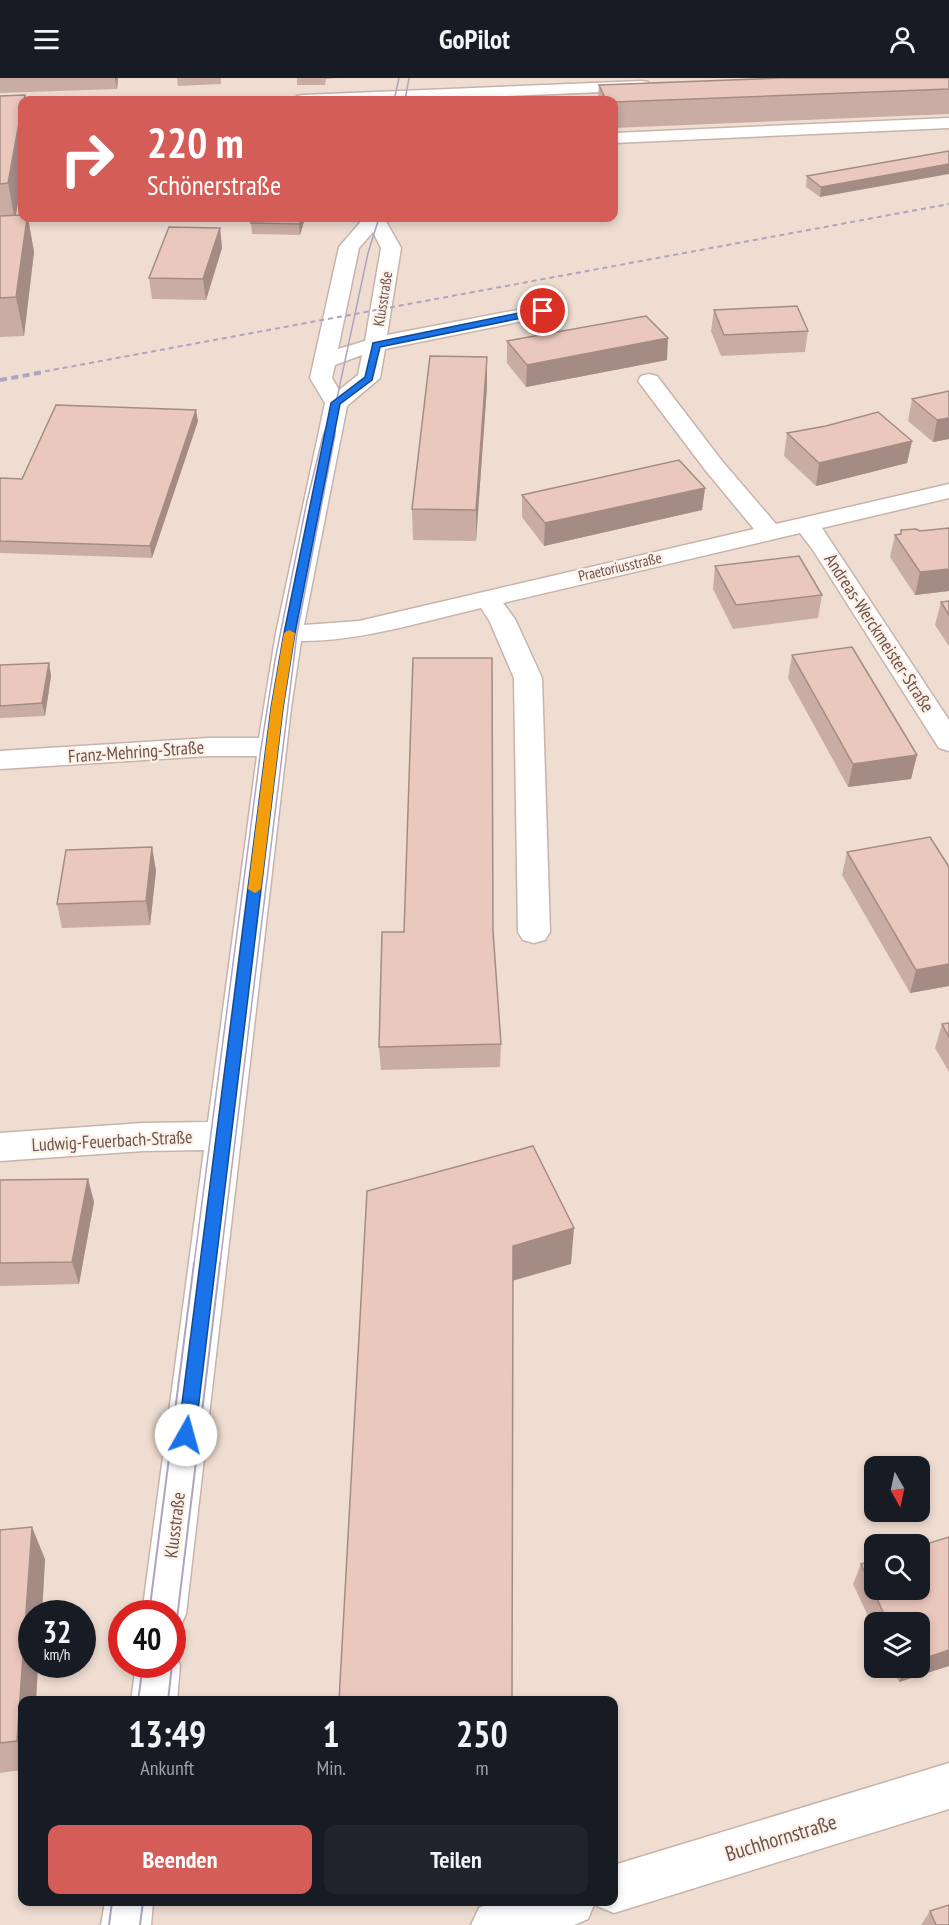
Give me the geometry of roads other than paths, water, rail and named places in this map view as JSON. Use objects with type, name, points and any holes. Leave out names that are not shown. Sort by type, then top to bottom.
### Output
[{"type":"street","points":[[400,96],[404,78]]},
{"type":"street","points":[[506,96],[559,95],[661,85]]},
{"type":"street","points":[[618,138],[949,123]]},
{"type":"street","name":"Klusstraße","points":[[336,403],[321,378],[349,247],[371,222]]},
{"type":"street","name":"Klusstraße","points":[[166,1600],[272,747],[289,633],[336,403],[369,378],[391,248],[376,222]]},
{"type":"street","points":[[325,361],[376,345],[543,311]]},
{"type":"street","points":[[649,381],[714,466],[770,532]]},
{"type":"street","name":"Praetoriusstraße","points":[[289,633],[328,633],[359,629],[949,491]]},
{"type":"street","name":"Andreas-Werckmeister-Straße","points":[[806,525],[823,546],[949,742]]},
{"type":"street","points":[[486,598],[502,619],[528,678],[534,932]]},
{"type":"street","name":"Franz-Mehring-Straße","points":[[0,760],[209,747],[272,747]]},
{"type":"street","name":"Ludwig-Feuerbach-Straße","points":[[0,1147],[143,1137],[224,1136]]},
{"type":"street","points":[[154,1696],[156,1678]]},
{"type":"street","name":"Buchhornstraße","points":[[618,1888],[949,1786]]},
{"type":"street","points":[[126,1925],[128,1906]]},
{"type":"street","points":[[496,1925],[558,1906]]},
{"type":"tram line","points":[[395,96],[399,78]]},
{"type":"tram line","points":[[406,96],[409,78]]},
{"type":"tram line","points":[[194,1264],[261,748],[275,660],[307,501],[323,436],[336,403],[368,253],[378,222]]},
{"type":"tram line","points":[[220,1264],[297,633],[335,435],[336,412]]},
{"type":"tram line","points":[[151,1600],[194,1263]]},
{"type":"tram line","points":[[179,1600],[220,1263]]},
{"type":"tram line","points":[[139,1696],[141,1678]]},
{"type":"tram line","points":[[169,1696],[171,1678]]},
{"type":"tram line","points":[[109,1925],[111,1906]]},
{"type":"tram line","points":[[140,1925],[142,1906]]},
{"type":"railway","points":[[36,373],[949,204]]},
{"type":"railway","points":[[0,380],[44,372]]}]
